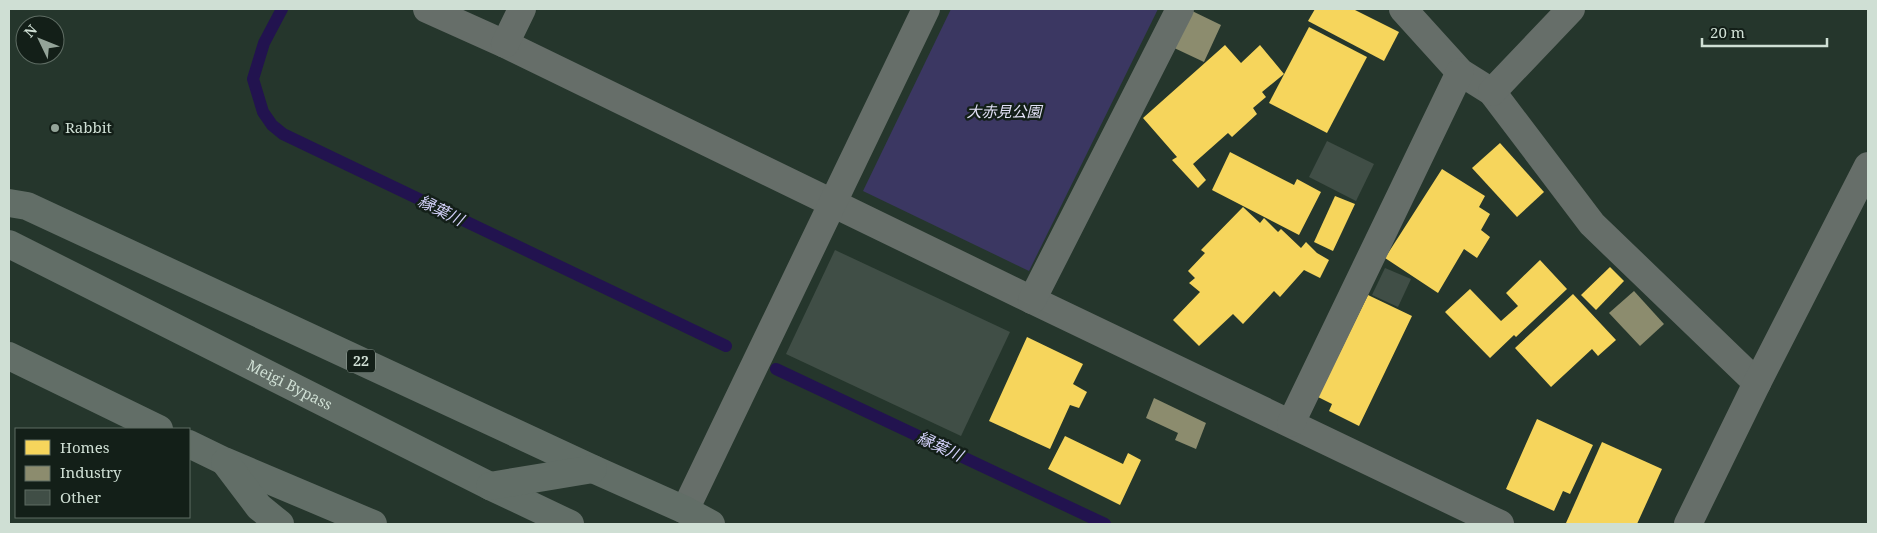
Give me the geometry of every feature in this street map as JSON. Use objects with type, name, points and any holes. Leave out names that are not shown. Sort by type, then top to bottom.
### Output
[{"type":"highway","name":"22","points":[[9,203],[27,206],[685,510],[711,524]]},
{"type":"highway","name":"Meigi Bypass","points":[[9,244],[490,486],[570,524]]},
{"type":"highway","points":[[9,356],[157,428]]},
{"type":"highway","points":[[190,444],[224,461],[373,524]]},
{"type":"highway","points":[[224,461],[259,507],[280,524]]},
{"type":"highway","points":[[490,486],[593,469]]},
{"type":"street","points":[[426,9],[505,44],[1032,300],[1500,524]]},
{"type":"street","points":[[505,44],[522,9]]},
{"type":"street","points":[[685,510],[926,9]]},
{"type":"street","points":[[1032,300],[1180,9]]},
{"type":"street","points":[[1403,9],[1460,72],[1492,92],[1592,224],[1757,383]]},
{"type":"street","points":[[1492,92],[1571,9]]},
{"type":"street","points":[[1291,423],[1460,72]]},
{"type":"street","points":[[1688,524],[1757,383],[1868,166]]},
{"type":"green space","name":"大赤見公園","points":[[951,9],[1158,9],[1029,271],[863,191]]},
{"type":"building: Homes","points":[[1315,9],[1353,9],[1399,32],[1384,61],[1308,21]]},
{"type":"building: Homes","points":[[1309,27],[1367,57],[1327,133],[1269,103]]},
{"type":"building: Homes","points":[[1225,45],[1241,63],[1260,45],[1284,74],[1262,92],[1266,97],[1253,108],[1257,114],[1232,137],[1228,133],[1193,164],[1206,180],[1198,188],[1172,160],[1177,157],[1143,118]]},
{"type":"building: Homes","points":[[1500,143],[1544,192],[1517,217],[1472,168]]},
{"type":"building: Homes","points":[[1230,152],[1294,185],[1297,179],[1321,192],[1299,235],[1212,190]]},
{"type":"building: Homes","points":[[1442,169],[1485,196],[1479,207],[1490,214],[1481,230],[1490,237],[1477,258],[1464,249],[1438,293],[1385,258]]},
{"type":"building: Homes","points":[[1335,196],[1355,204],[1333,251],[1314,242]]},
{"type":"building: Homes","points":[[1243,207],[1260,223],[1264,218],[1278,232],[1281,229],[1301,248],[1306,242],[1317,253],[1329,260],[1320,278],[1304,270],[1280,297],[1274,291],[1243,324],[1233,314],[1199,346],[1173,320],[1200,292],[1189,283],[1195,278],[1188,271],[1205,253],[1201,250]]},
{"type":"building: Homes","points":[[1540,260],[1567,289],[1516,337],[1514,335],[1490,358],[1445,312],[1470,289],[1501,321],[1518,306],[1506,293]]},
{"type":"building: Homes","points":[[1610,267],[1624,281],[1596,310],[1581,295]]},
{"type":"building: Homes","points":[[1573,294],[1616,340],[1598,356],[1592,349],[1551,387],[1515,348]]},
{"type":"building: Homes","points":[[1368,295],[1412,316],[1359,426],[1329,411],[1332,404],[1318,397]]},
{"type":"building: Homes","points":[[1027,337],[1083,364],[1073,384],[1087,392],[1079,408],[1070,405],[1050,449],[989,421]]},
{"type":"building: Homes","points":[[1537,419],[1593,445],[1570,494],[1563,491],[1554,511],[1506,489]]},
{"type":"building: Homes","points":[[1065,436],[1123,464],[1128,453],[1141,460],[1120,505],[1048,469]]},
{"type":"building: Homes","points":[[1602,442],[1662,469],[1637,524],[1566,523]]},
{"type":"building: Industry","points":[[1188,9],[1221,25],[1204,62],[1170,46]]},
{"type":"building: Industry","points":[[1634,291],[1664,324],[1640,346],[1609,313]]},
{"type":"building: Industry","points":[[1154,398],[1206,423],[1196,449],[1175,440],[1178,433],[1146,418]]},
{"type":"building: Other","points":[[1327,141],[1374,164],[1356,201],[1309,177]]},
{"type":"building: Other","points":[[835,250],[1010,332],[961,436],[786,354]]},
{"type":"building: Other","points":[[1385,268],[1411,279],[1398,307],[1372,295]]},
{"type":"waterway","name":"縁葉川","points":[[282,9],[264,43],[253,79],[263,112],[272,125],[283,134],[726,346]]},
{"type":"waterway","name":"縁葉川","points":[[776,369],[1105,524]]},
{"type":"place","name":"Rabbit","points":[[55,128]]}]
